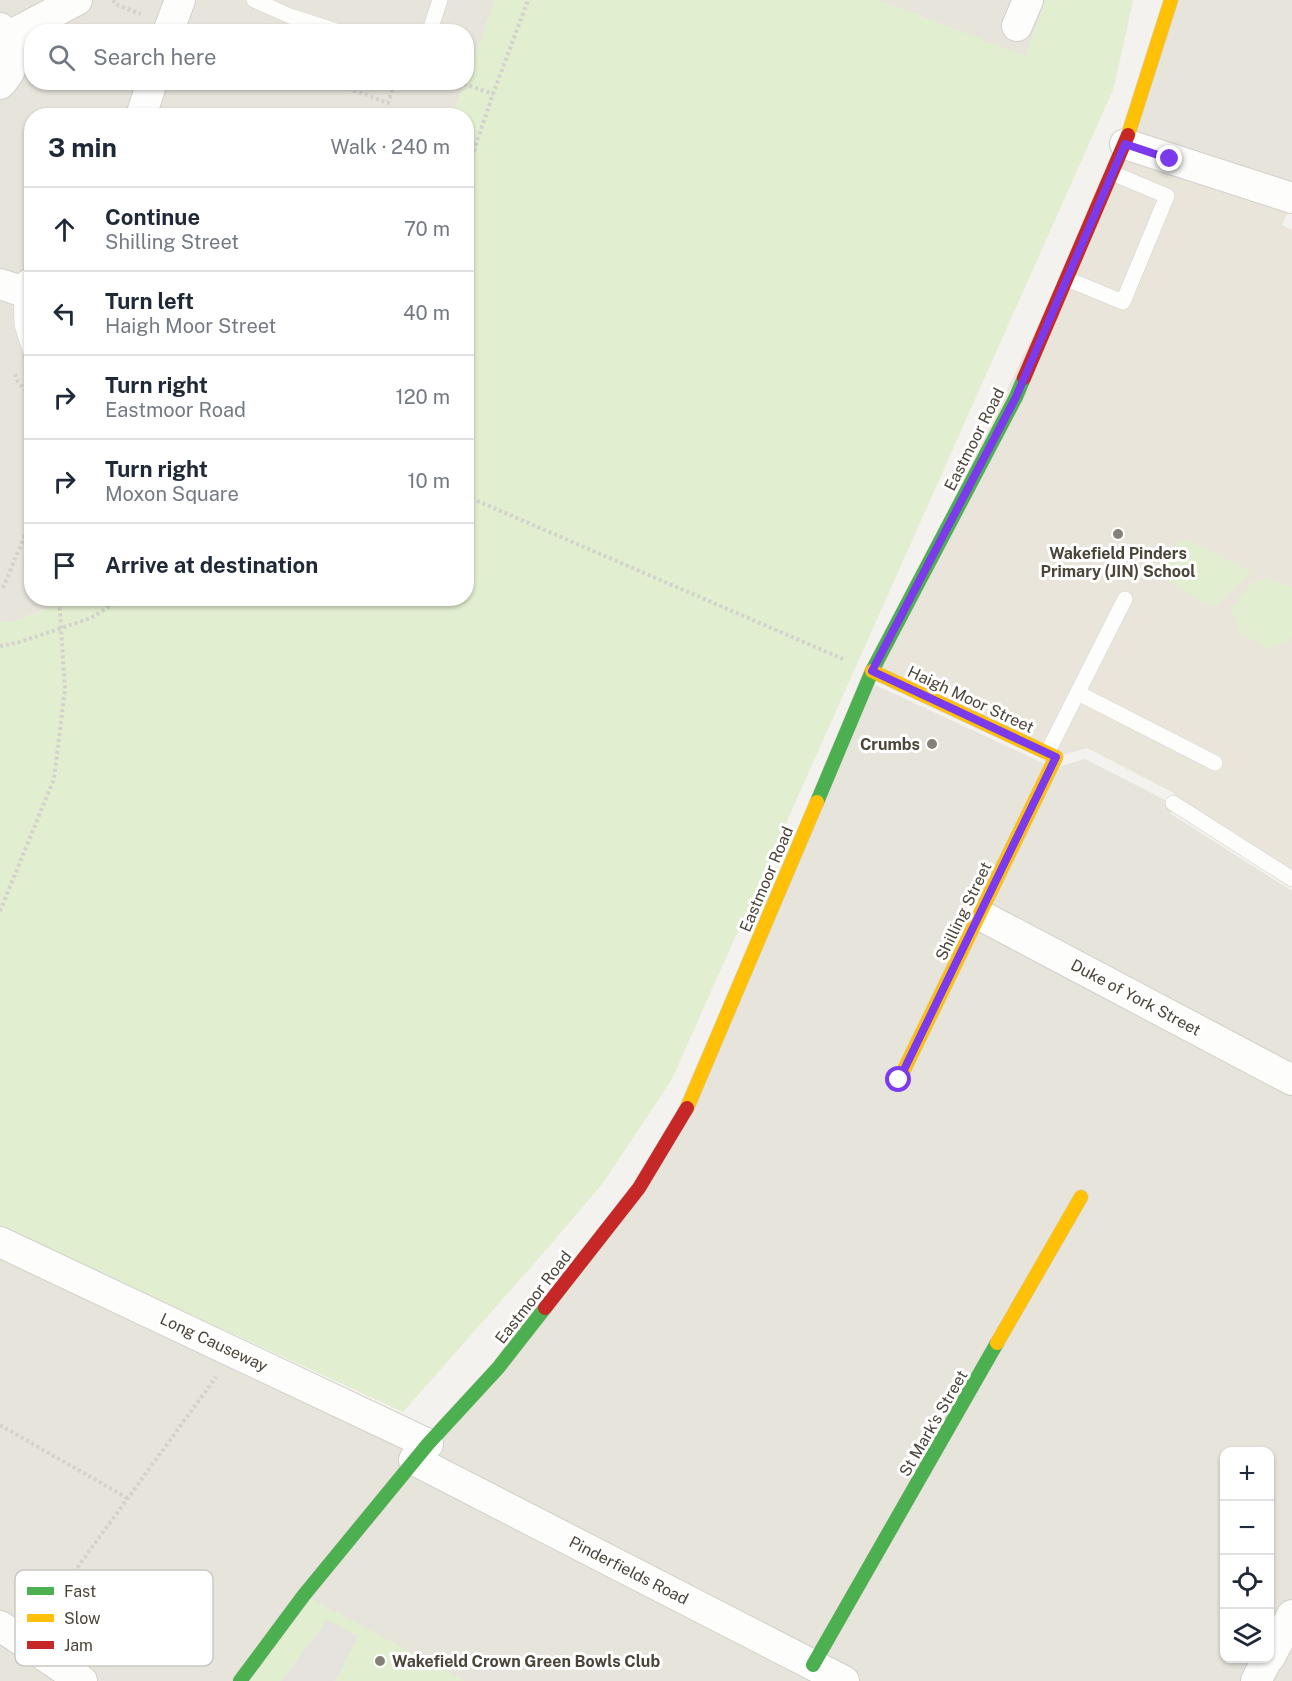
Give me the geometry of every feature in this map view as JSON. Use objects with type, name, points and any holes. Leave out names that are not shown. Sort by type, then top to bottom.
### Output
[{"type":"street","points":[[0,84],[9,75],[14,62],[14,48],[4,32],[77,0]]},
{"type":"street","points":[[171,24],[180,0]]},
{"type":"street","name":"Eastmoor Road","points":[[240,1681],[304,1595],[421,1452],[498,1368],[625,1206],[639,1188],[684,1114],[872,671],[1016,397],[1125,144],[1171,0]]},
{"type":"street","points":[[144,108],[149,90]]},
{"type":"street","points":[[1125,144],[1292,198]]},
{"type":"street","name":"Haigh Moor Street","points":[[872,671],[1052,755]]},
{"type":"street","name":"Shilling Street","points":[[899,1080],[980,915],[1052,755]]},
{"type":"street","name":"Duke of York Street","points":[[980,915],[1292,1080]]},
{"type":"street","name":"St Mark's Street","points":[[813,1665],[1081,1197]]},
{"type":"street","name":"Long Causeway","points":[[0,1242],[234,1352],[421,1452]]},
{"type":"street","name":"Pinderfields Road","points":[[421,1452],[844,1681]]},
{"type":"street","points":[[1274,1649],[1292,1615]]},
{"type":"street","points":[[1256,1681],[1266,1663]]},
{"type":"street","points":[[60,1666],[82,1681]]},
{"type":"lane","points":[[254,0],[314,24]]},
{"type":"lane","points":[[432,24],[440,0]]},
{"type":"lane","points":[[1067,279],[1123,302],[1167,196],[1113,173]]},
{"type":"lane","points":[[17,286],[24,331]]},
{"type":"lane","points":[[1052,755],[1078,693],[1125,599]]},
{"type":"lane","points":[[1078,693],[1215,763]]},
{"type":"lane","points":[[1173,803],[1292,879]]},
{"type":"path","points":[[474,151],[528,0]]},
{"type":"path","points":[[474,87],[494,94]]},
{"type":"path","points":[[353,90],[388,103],[392,90]]},
{"type":"path","points":[[474,499],[872,671]]},
{"type":"path","points":[[3,588],[24,537]]},
{"type":"path","points":[[0,911],[54,779],[65,689],[59,606]]},
{"type":"path","points":[[0,646],[20,642],[91,618],[110,606]]},
{"type":"path","points":[[66,1570],[127,1498],[234,1352]]},
{"type":"path","points":[[0,1425],[127,1498]]},
{"type":"shaded area","points":[[0,0],[495,0],[474,58],[474,24],[24,24],[24,90],[462,90],[455,108],[24,108],[24,606],[54,606],[12,622],[0,622]]},
{"type":"shaded area","points":[[877,0],[1133,0],[1113,90]]},
{"type":"shaded area","points":[[1171,0],[1292,0],[1292,201],[1125,144]]},
{"type":"shaded area","name":"Wakefield Pinders Primary (JIN) School","points":[[1125,144],[1289,210],[1282,225],[1292,230],[1292,879],[1173,803],[1174,793],[1087,748],[1056,757],[872,671]]},
{"type":"shaded area","points":[[869,682],[1054,768],[1085,759],[1173,804],[1171,814],[1292,891],[1292,1681],[442,1681],[302,1606],[637,1199]]},
{"type":"shaded area","points":[[0,1242],[428,1444],[240,1681],[0,1681]]},
{"type":"shaded area","points":[[327,1620],[358,1636],[335,1681],[282,1681]]},
{"type":"green space","points":[[495,0],[879,0],[1025,56],[1046,0],[1133,0],[1113,90],[672,1079],[603,1183],[403,1412],[0,1227],[0,622],[12,622],[54,606],[474,606],[474,108],[455,108],[462,90],[474,90],[474,59]]},
{"type":"green space","points":[[1189,540],[1251,572],[1216,606],[1206,604],[1166,580],[1165,572],[1177,543]]},
{"type":"green space","points":[[1266,579],[1292,587],[1292,638],[1268,650],[1240,634],[1231,610],[1252,582]]},
{"type":"green space","points":[[304,1595],[465,1681],[240,1681]]},
{"type":"traffic: fast","points":[[817,802],[872,671],[1024,378]]},
{"type":"traffic: fast","points":[[240,1681],[304,1595],[428,1444],[498,1368],[545,1308]]},
{"type":"traffic: fast","points":[[813,1665],[997,1343]]},
{"type":"traffic: slow","points":[[1128,135],[1171,0]]},
{"type":"traffic: slow","points":[[872,671],[1056,757],[899,1080]]},
{"type":"traffic: slow","points":[[687,1108],[817,802]]},
{"type":"traffic: slow","points":[[997,1343],[1081,1197]]},
{"type":"traffic: jam","points":[[1024,378],[1128,135]]},
{"type":"traffic: jam","points":[[545,1308],[639,1188],[687,1108]]},
{"type":"place","name":"Wakefield Pinders Primary (JIN) School","points":[[1118,534]]},
{"type":"place","name":"Crumbs","points":[[932,744]]},
{"type":"place","name":"Wakefield Crown Green Bowls Club","points":[[380,1661]]},
{"type":"route","points":[[899,1080],[1056,757],[872,671],[1016,397],[1125,144],[1170,159]]}]
